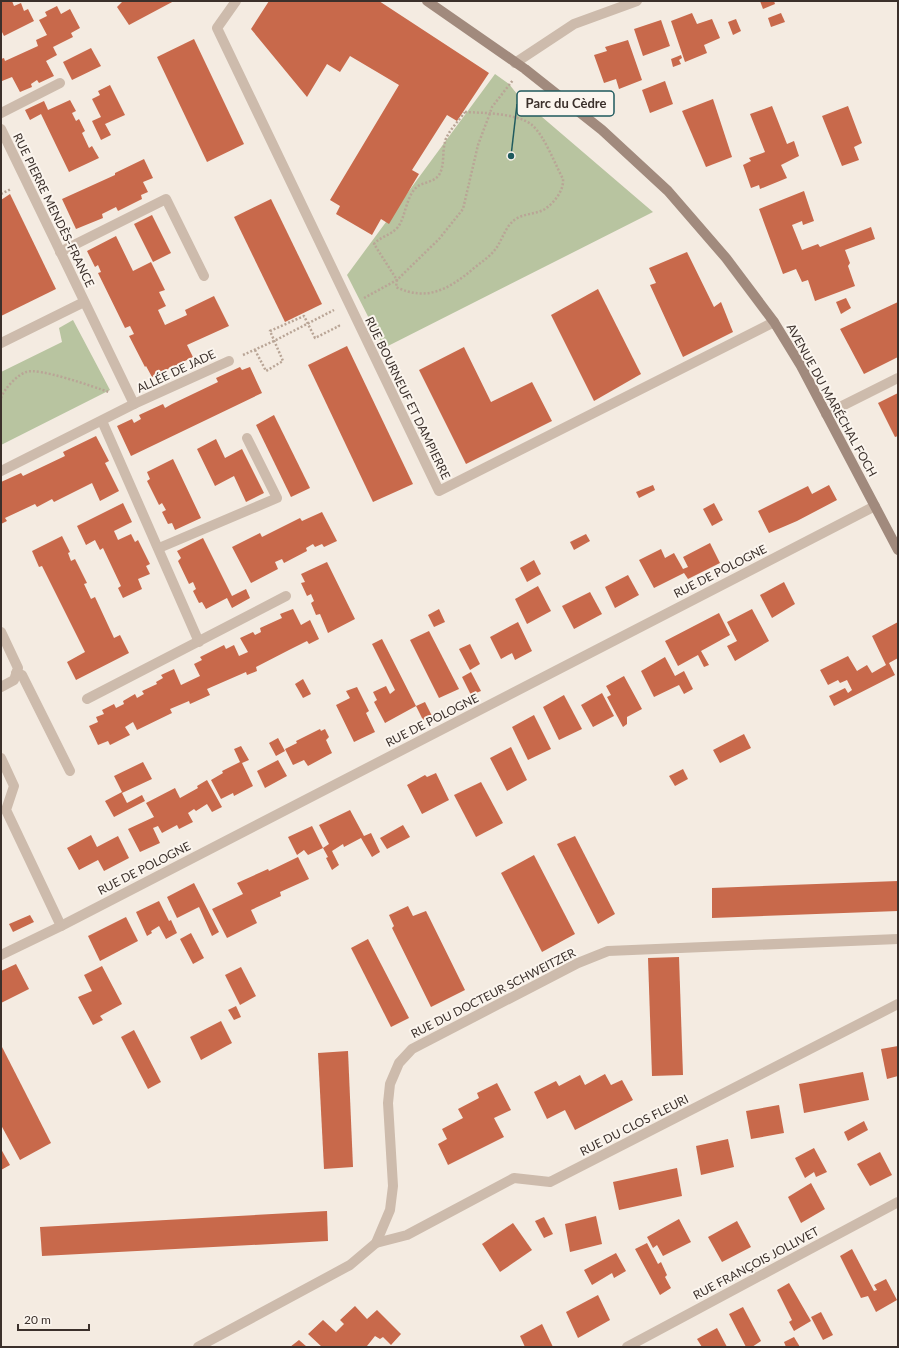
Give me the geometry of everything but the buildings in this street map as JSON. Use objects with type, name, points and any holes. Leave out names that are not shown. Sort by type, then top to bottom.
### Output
[{"type":"main road","name":"AVENUE DU MARÉCHAL FOCH","points":[[428,1],[525,69],[602,130],[668,191],[726,258],[774,322],[801,366],[898,550]]},
{"type":"street","name":"RUE BOURNEUF ET DAMPIERRE","points":[[236,1],[217,28],[439,491],[774,322]]},
{"type":"street","points":[[516,63],[574,24],[636,1]]},
{"type":"street","points":[[1,113],[60,83]]},
{"type":"street","name":"RUE PIERRE MENDÈS-FRANCE","points":[[1,129],[134,404]]},
{"type":"street","points":[[60,252],[166,199],[204,276]]},
{"type":"street","name":"RUE PIERRE MENDÈS-FRANCE","points":[[1,343],[84,302]]},
{"type":"street","name":"ALLÉE DE JADE","points":[[134,404],[229,361]]},
{"type":"street","points":[[826,414],[898,378]]},
{"type":"street","points":[[1,471],[134,404]]},
{"type":"street","points":[[102,421],[199,642]]},
{"type":"street","points":[[159,548],[277,498],[247,438]]},
{"type":"street","name":"RUE DE POLOGNE","points":[[1,955],[61,926],[875,506]]},
{"type":"street","points":[[87,699],[286,596]]},
{"type":"street","points":[[1,632],[18,668],[14,680],[1,687]]},
{"type":"street","points":[[16,673],[22,675],[70,771]]},
{"type":"street","points":[[1,758],[14,786],[6,810],[61,926]]},
{"type":"street","name":"RUE DU DOCTEUR SCHWEITZER","points":[[198,1347],[350,1265],[376,1243],[390,1210],[393,1186],[388,1103],[390,1084],[399,1063],[412,1049],[578,963],[608,951],[898,939]]},
{"type":"street","name":"RUE DU CLOS FLEURI","points":[[376,1243],[407,1235],[514,1178],[550,1182],[898,1004]]},
{"type":"street","name":"RUE FRANÇOIS JOLLIVET","points":[[627,1347],[898,1202]]},
{"type":"path","points":[[337,321],[339,326],[315,338],[307,324],[304,316],[270,331],[274,341],[284,361],[266,371],[255,350],[274,341],[307,324],[334,311],[348,302],[368,298],[397,280],[439,239],[463,209],[478,145],[490,113],[509,84],[525,69]]},
{"type":"path","points":[[466,112],[490,113],[523,120],[533,126],[563,179],[564,186],[560,194],[545,209],[520,217],[512,222],[495,250],[455,284],[433,293],[407,293],[396,288],[397,280],[379,255],[374,244],[379,238],[388,236],[398,226],[410,198],[417,187],[432,181],[439,175],[443,163],[445,140],[466,112]]},
{"type":"path","points":[[334,311],[335,316]]},
{"type":"path","points":[[1,398],[2,394],[19,376],[27,371],[39,371],[111,393],[123,410]]},
{"type":"green space","points":[[495,74],[509,84],[521,99],[653,212],[384,348],[347,275]]},
{"type":"green space","points":[[73,320],[110,390],[1,445],[1,372],[62,342],[59,328]]},
{"type":"place","name":"Parc du Cèdre","points":[[511,156]]}]
